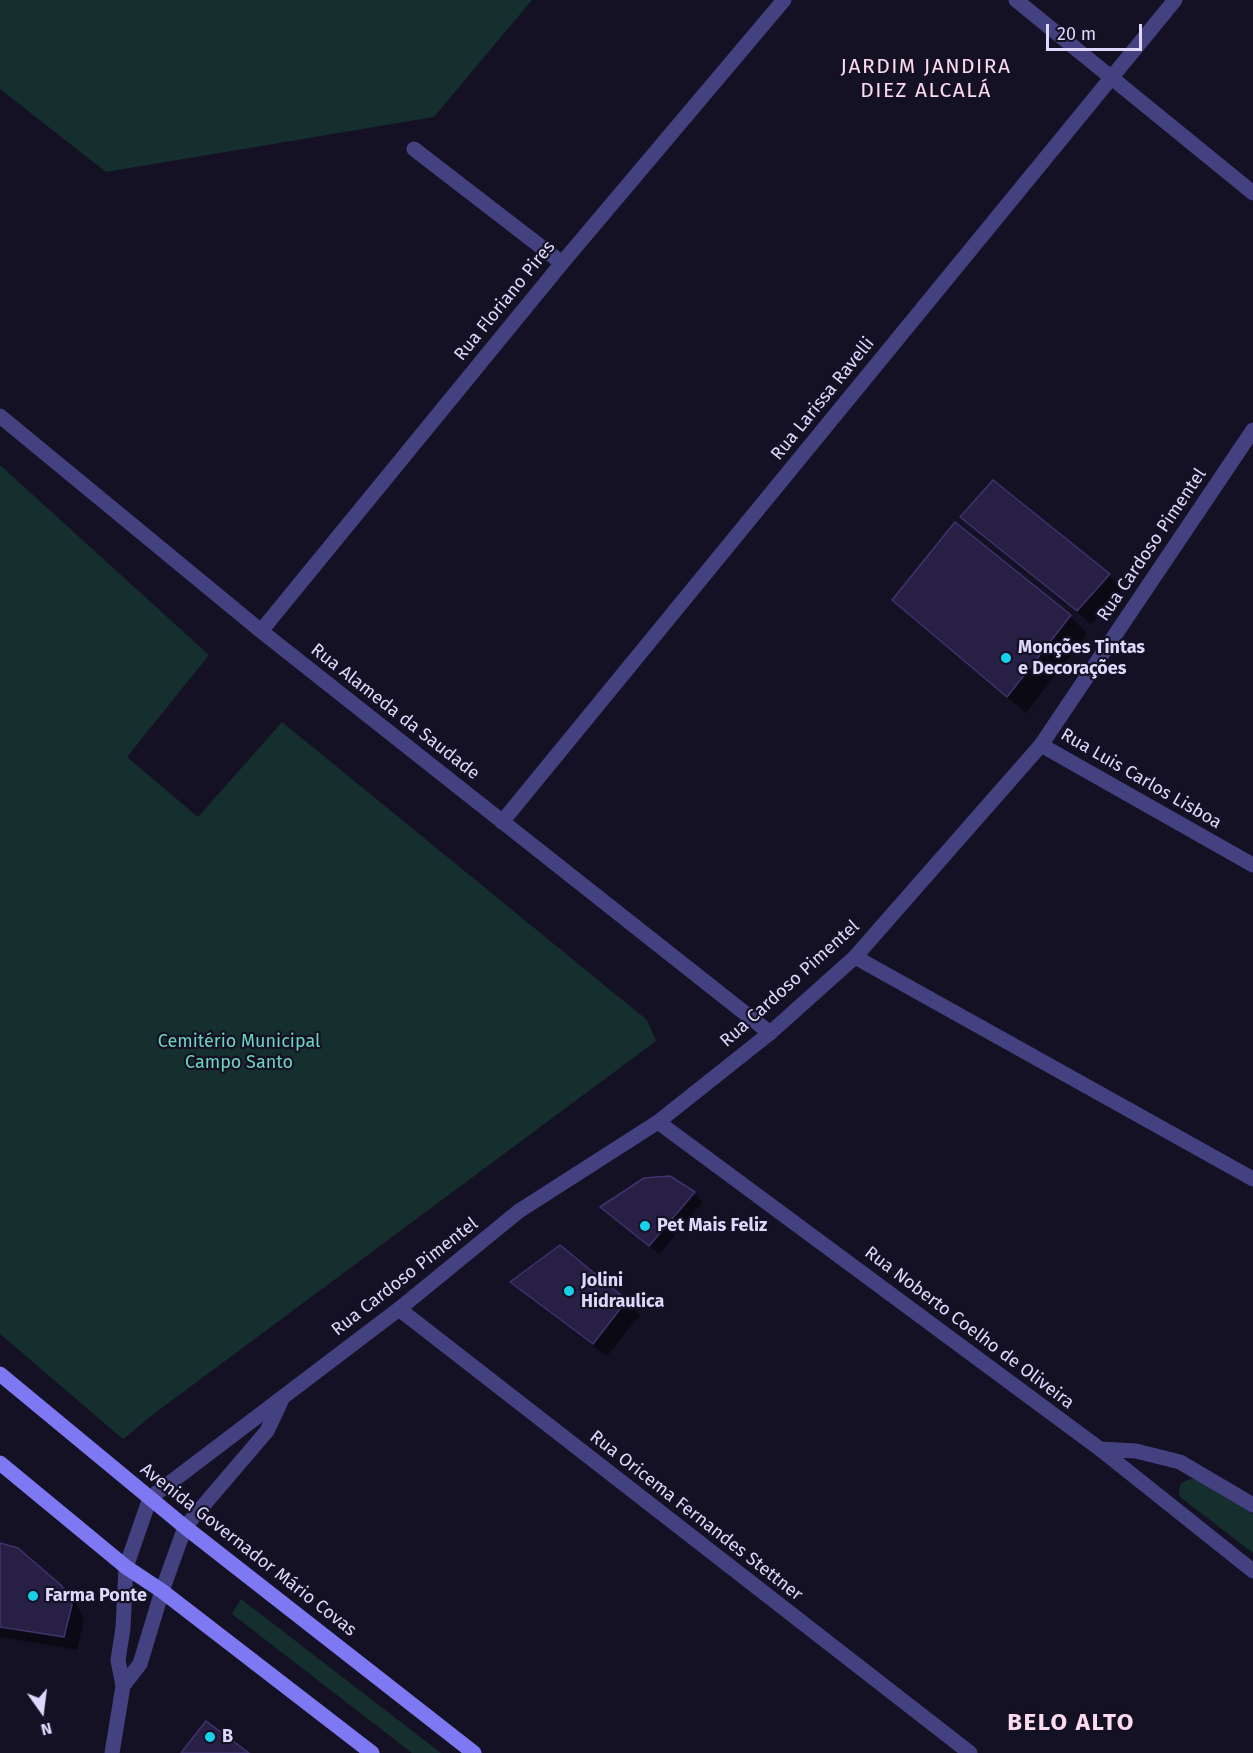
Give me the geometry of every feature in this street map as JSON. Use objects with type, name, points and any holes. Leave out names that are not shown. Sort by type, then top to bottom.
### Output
[{"type":"main road","name":"Avenida Governador Mário Covas","points":[[0,1374],[185,1527],[474,1753]]},
{"type":"main road","points":[[0,1463],[126,1567],[162,1591],[372,1753]]},
{"type":"street","name":"Rua Floriano Pires","points":[[261,631],[562,263],[784,0]]},
{"type":"street","points":[[1016,0],[1253,194]]},
{"type":"street","name":"Rua Larissa Ravelli","points":[[502,822],[1175,0]]},
{"type":"street","points":[[414,149],[562,263]]},
{"type":"street","name":"Rua Alameda da Saudade","points":[[0,416],[261,631],[771,1033]]},
{"type":"street","name":"Rua Cardoso Pimentel","points":[[112,1753],[123,1686],[118,1660],[123,1628],[126,1567],[150,1498],[399,1309],[519,1211],[658,1122],[771,1033],[855,957],[1041,744],[1253,430]]},
{"type":"street","name":"Rua Luis Carlos Lisboa","points":[[1041,744],[1253,865]]},
{"type":"street","points":[[855,957],[1253,1179]]},
{"type":"street","name":"Rua Noberto Coelho de Oliveira","points":[[658,1122],[1100,1449],[1253,1571]]},
{"type":"street","name":"Rua Oricema Fernandes Stettner","points":[[399,1309],[970,1753]]},
{"type":"street","name":"Rua Cardoso Pimentel","points":[[123,1686],[140,1664],[162,1591],[185,1527],[267,1431],[283,1397]]},
{"type":"street","points":[[1100,1449],[1136,1451],[1180,1462],[1253,1505]]},
{"type":"green space","points":[[0,0],[532,0],[434,117],[106,172],[0,89]]},
{"type":"green space","name":"Cemitério Municipal Campo Santo","points":[[0,465],[209,655],[127,757],[198,817],[282,722],[647,1020],[656,1041],[123,1439],[0,1334]]},
{"type":"green space","points":[[1194,1479],[1253,1514],[1253,1553],[1180,1497],[1180,1485]]},
{"type":"green space","points":[[241,1599],[441,1753],[412,1753],[232,1614]]},
{"type":"building","points":[[993,480],[1110,574],[1077,611],[960,517]]},
{"type":"building","points":[[955,522],[1071,615],[1007,697],[892,600]]},
{"type":"building","name":"Pet Mais Feliz","points":[[670,1176],[695,1192],[649,1246],[600,1207],[644,1178]]},
{"type":"building","name":"Jolini Hidraulica","points":[[560,1245],[627,1300],[593,1344],[510,1282]]},
{"type":"building","name":"Farma Ponte","points":[[0,1543],[18,1548],[62,1586],[72,1605],[64,1637],[0,1627]]},
{"type":"building","name":"B","points":[[206,1721],[249,1753],[181,1753]]},
{"type":"place","name":"Monções Tintas e Decorações","points":[[1006,658]]},
{"type":"place","name":"Pet Mais Feliz","points":[[645,1226]]},
{"type":"place","name":"Jolini Hidraulica","points":[[569,1291]]},
{"type":"place","name":"Farma Ponte","points":[[33,1596]]},
{"type":"place","name":"B","points":[[210,1737]]},
{"type":"district","name":"JARDIM JANDIRA DIEZ ALCALÁ","points":[[926,79]]},
{"type":"district","name":"BELO ALTO","points":[[1071,1723]]}]
